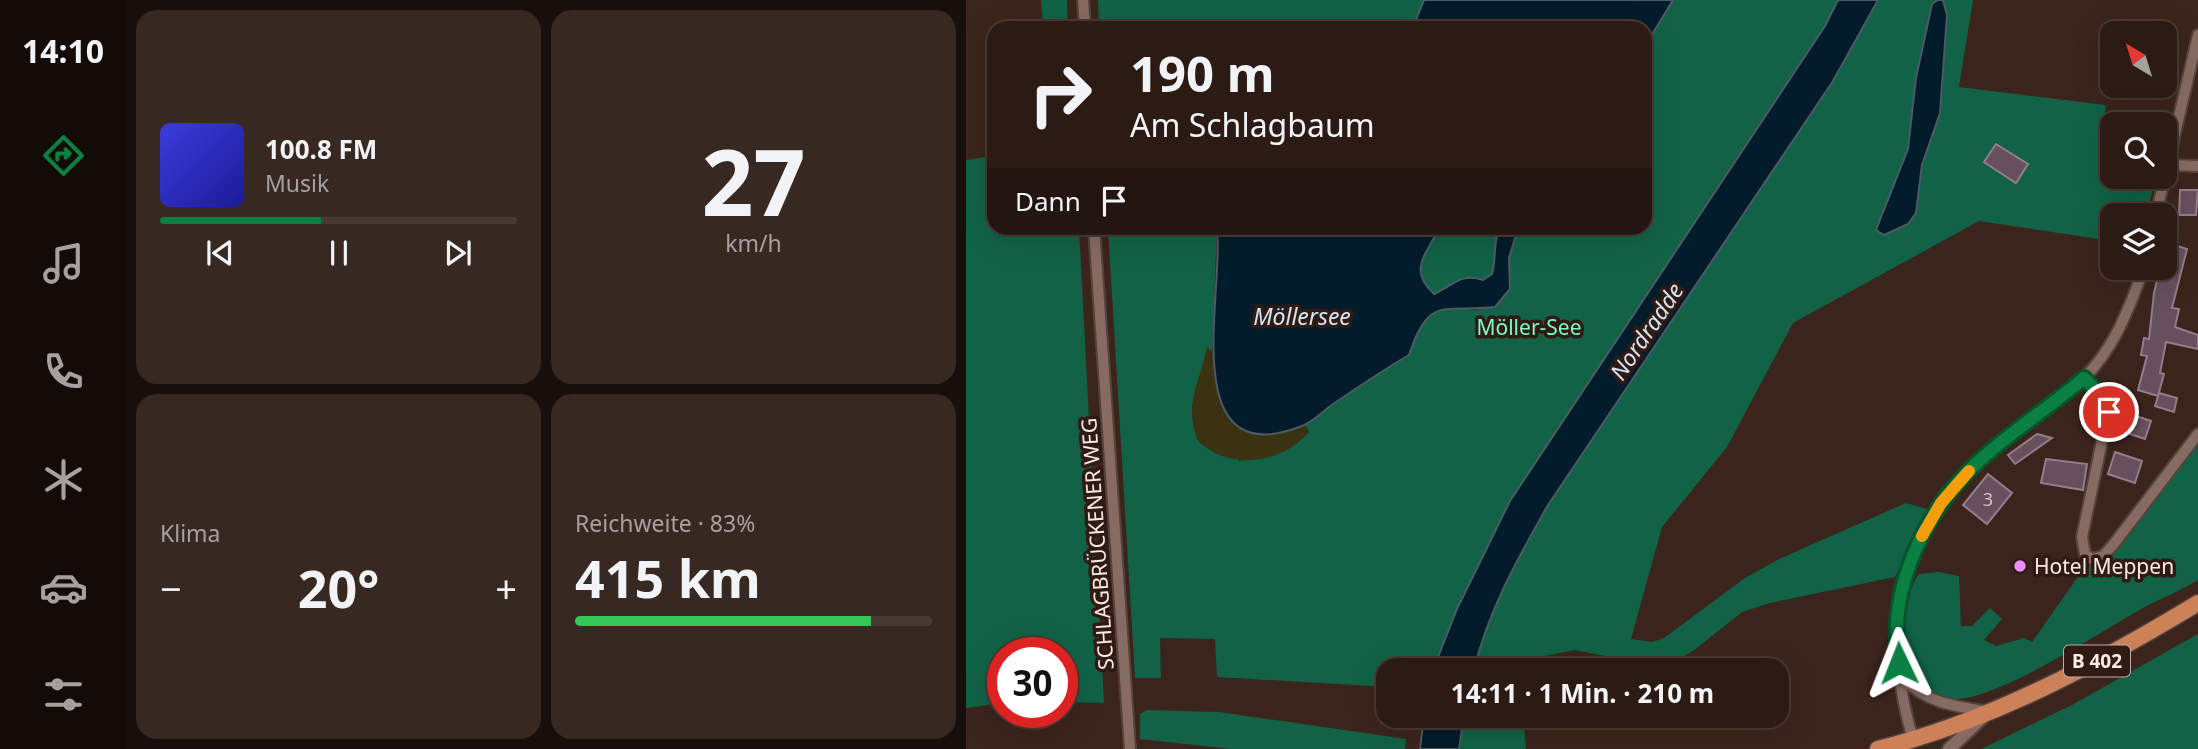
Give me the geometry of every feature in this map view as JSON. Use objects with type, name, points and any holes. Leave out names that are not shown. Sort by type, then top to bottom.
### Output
[{"type":"main road","name":"B 402","points":[[1878,749],[1914,744],[1989,710],[2109,655],[2198,603]]},
{"type":"street","points":[[1083,0],[1084,21]]},
{"type":"street","points":[[2177,126],[2198,35]]},
{"type":"street","points":[[2177,165],[2198,166]]},
{"type":"street","name":"SCHLAGBRÜCKENER WEG","points":[[1094,235],[1130,749]]},
{"type":"street","points":[[1914,744],[1905,713],[1896,648],[1903,586],[1927,526],[1941,503],[1979,460],[2084,378],[2110,346],[2139,280]]},
{"type":"street","points":[[2084,378],[2105,400],[2109,412],[2082,537],[2085,554],[2092,559],[2103,556],[2113,545],[2198,434]]},
{"type":"street","points":[[1901,677],[1914,690],[1939,704],[1989,710]]},
{"type":"street","points":[[1949,749],[1989,710]]},
{"type":"green space","points":[[1041,0],[1067,0],[1068,21],[1042,21]]},
{"type":"green space","points":[[1098,0],[1424,0],[1416,21],[1099,21]]},
{"type":"green space","name":"Möller-See","points":[[1673,0],[1838,0],[1825,26],[1510,501],[1457,609],[1438,658],[1376,658],[1376,686],[1217,677],[1215,639],[1160,638],[1161,678],[1135,678],[1108,235],[1217,235],[1212,352],[1207,348],[1197,388],[1239,461],[1270,456],[1309,432],[1305,425],[1371,378],[1409,355],[1419,325],[1431,315],[1450,307],[1476,310],[1510,289],[1509,258],[1516,235],[1652,235],[1652,34]]},
{"type":"green space","points":[[1878,0],[1973,0],[1959,87],[2106,105],[2105,112],[2100,112],[2100,189],[2153,189],[2149,203],[2100,203],[2100,239],[1979,221],[1793,323],[1727,447],[1662,527],[1631,639],[1652,642],[1664,638],[1745,578],[1779,559],[1906,503],[1927,509],[1895,577],[1770,603],[1742,612],[1681,658],[1614,658],[1575,650],[1534,658],[1477,658],[1496,606],[1548,505],[1833,81]]},
{"type":"green space","points":[[987,157],[987,235],[1079,235],[1104,703],[1078,702],[1078,637],[987,637],[987,705],[966,708],[966,160]]},
{"type":"green space","points":[[1435,235],[1498,235],[1492,274],[1483,280],[1463,279],[1434,295],[1422,277],[1425,254]]},
{"type":"green space","points":[[2198,439],[2198,580],[2141,609],[2026,675],[1979,695],[1959,699],[1940,697],[1918,681],[1906,657],[1904,637],[1907,603],[1919,574],[1938,572],[1959,576],[1961,626],[1972,626],[1990,608],[2002,619],[1984,640],[1996,646],[2024,638],[2032,642],[2087,564],[2097,562],[2097,572]]},
{"type":"green space","points":[[2198,634],[2198,749],[1981,749],[2072,705]]},
{"type":"green space","points":[[1147,710],[1219,712],[1406,739],[1405,749],[1231,749],[1140,739],[1140,714]]},
{"type":"green space","points":[[1462,728],[1524,728],[1526,749],[1459,749]]},
{"type":"sand","points":[[1207,347],[1212,352],[1219,391],[1274,434],[1305,425],[1309,432],[1285,451],[1255,460],[1225,457],[1198,441],[1192,404]]},
{"type":"water","points":[[1424,0],[1673,0],[1652,34],[1652,21],[1416,21]]},
{"type":"water","name":"Nordradde","points":[[1838,0],[1878,0],[1833,81],[1548,505],[1496,606],[1477,658],[1438,658],[1457,609],[1510,501],[1825,26]]},
{"type":"water","points":[[1943,0],[1947,15],[1940,113],[1922,165],[1916,213],[1908,224],[1884,235],[1876,230],[1908,149],[1916,78],[1932,4]]},
{"type":"water","name":"Möllersee","points":[[1217,235],[1435,235],[1422,261],[1421,269],[1426,285],[1434,294],[1457,281],[1469,278],[1483,280],[1492,274],[1498,235],[1516,235],[1509,258],[1510,289],[1495,307],[1440,310],[1424,323],[1409,355],[1306,424],[1262,434],[1236,425],[1221,401],[1214,369]]},
{"type":"water","points":[[1423,728],[1462,728],[1459,749],[1420,749]]},
{"type":"building","points":[[1996,144],[2028,164],[2016,183],[1984,162]]},
{"type":"building","points":[[2180,190],[2198,190],[2196,215],[2179,215]]},
{"type":"building","points":[[2177,246],[2187,249],[2172,308],[2179,309],[2175,327],[2198,335],[2198,349],[2166,342],[2160,373],[2164,374],[2158,396],[2138,390],[2147,356],[2141,355],[2144,338],[2149,339],[2157,280],[2177,280]]},
{"type":"building","points":[[2159,393],[2177,398],[2174,412],[2155,406]]},
{"type":"building","points":[[2130,414],[2151,421],[2145,439],[2124,432]]},
{"type":"building","points":[[2037,434],[2052,438],[2015,464],[2008,455]]},
{"type":"building","points":[[2115,452],[2142,461],[2135,483],[2108,474]]},
{"type":"building","points":[[2046,459],[2087,464],[2083,490],[2041,483]]},
{"type":"building","points":[[1988,474],[2012,493],[1987,524],[1963,505]]},
{"type":"slow traffic","points":[[1922,536],[1941,503],[1969,471]]},
{"type":"place","name":"Hotel Meppen","points":[[2020,566]]},
{"type":"route","points":[[1899,663],[1896,648],[1903,586],[1927,526],[1941,503],[1979,460],[2084,378],[2105,400],[2109,412]]}]
